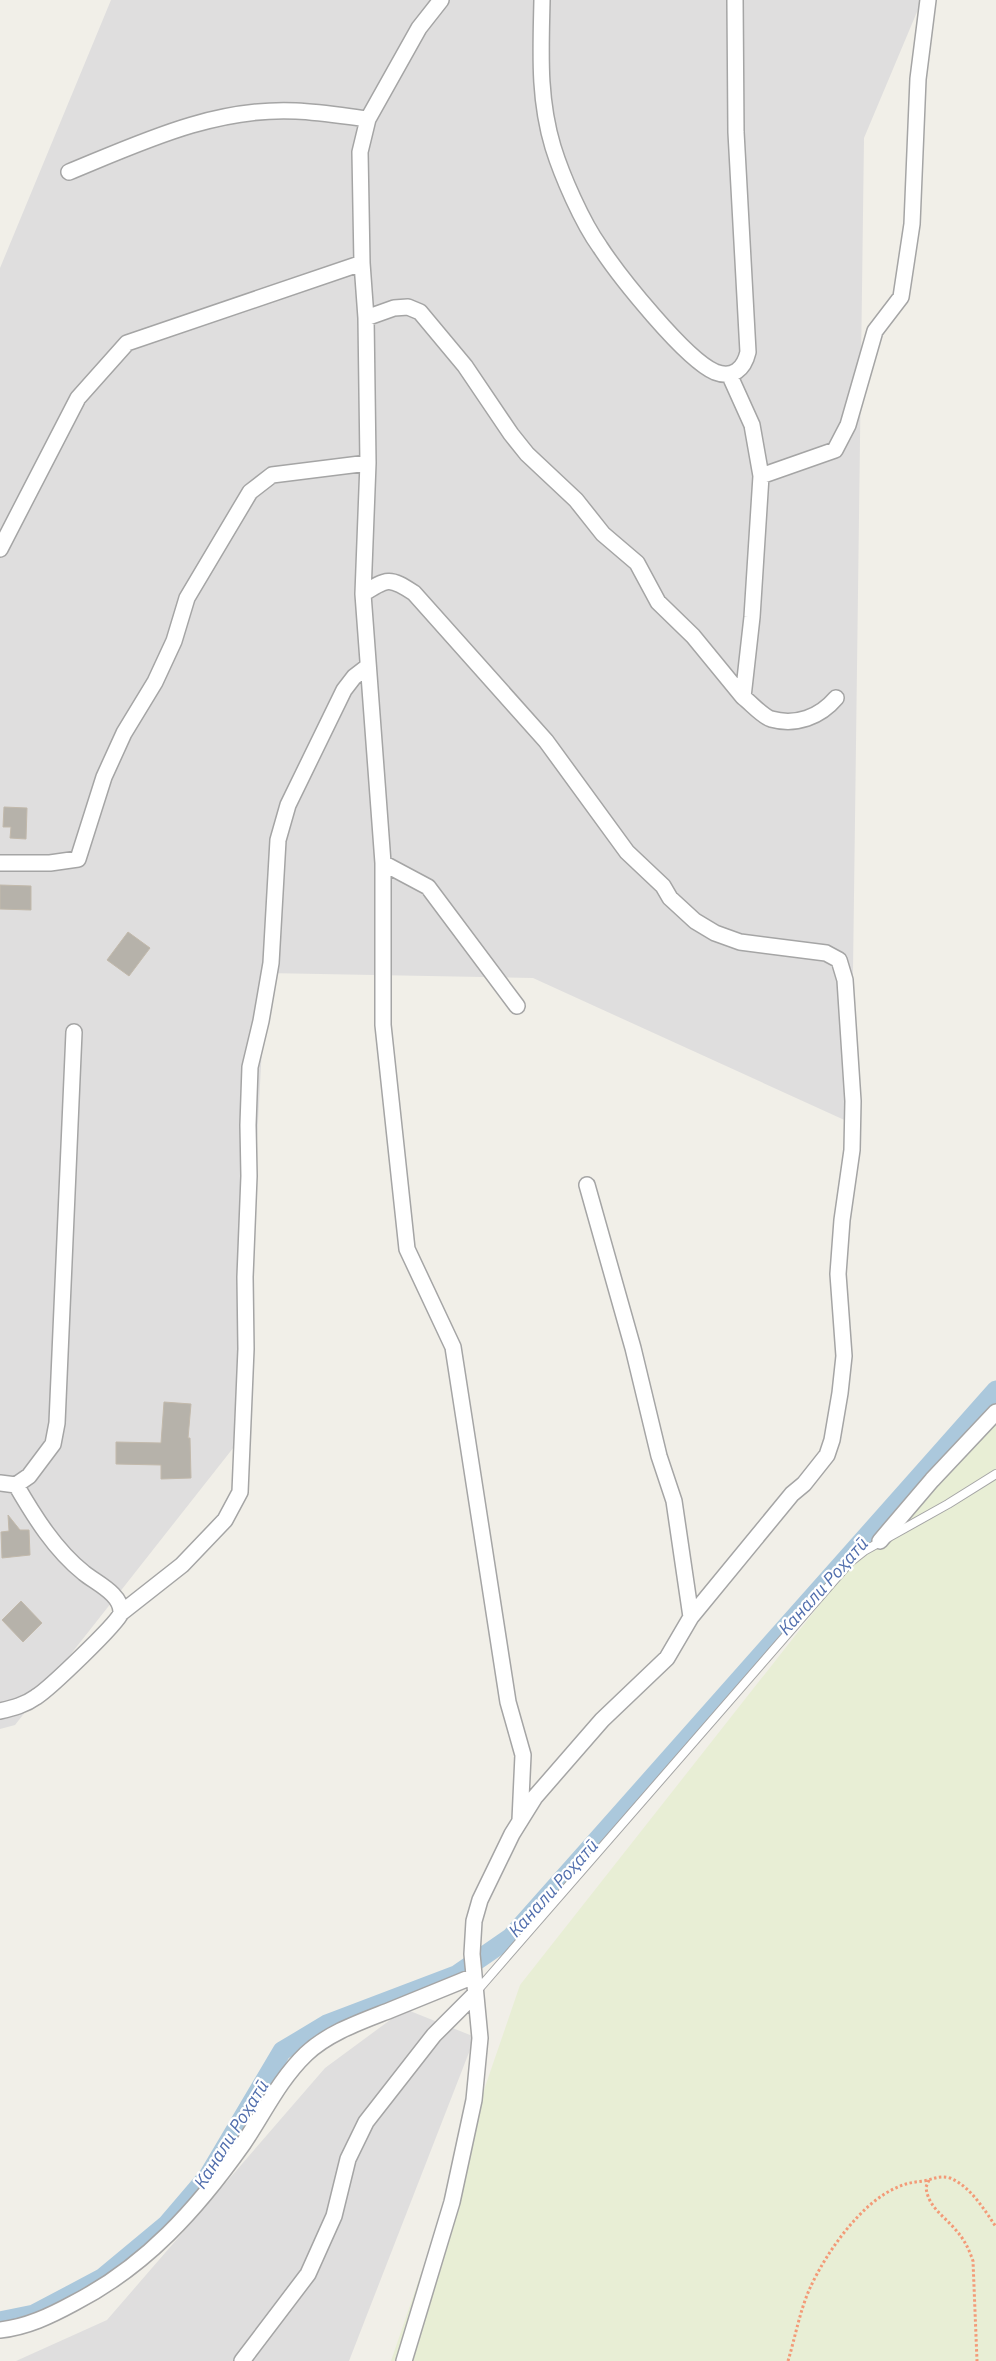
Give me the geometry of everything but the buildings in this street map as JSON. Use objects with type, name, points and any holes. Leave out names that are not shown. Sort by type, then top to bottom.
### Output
[{"type":"street","points":[[441,0],[419,28],[368,119],[360,152],[362,263],[366,318],[368,463],[364,594],[367,668],[383,863],[383,1025],[407,1249],[453,1347],[508,1702],[523,1755],[520,1821]]},
{"type":"street","points":[[542,0],[541,90],[554,147],[578,207],[599,246],[661,323],[700,362],[716,372],[729,374],[739,371],[746,362],[748,352],[736,132],[735,0]]},
{"type":"street","points":[[761,476],[835,450],[848,425],[875,331],[901,297],[912,224],[918,79],[928,0]]},
{"type":"street","points":[[69,172],[170,130],[233,115],[295,111],[368,119]]},
{"type":"street","points":[[0,549],[78,398],[127,343],[362,263]]},
{"type":"street","points":[[366,318],[394,308],[408,307],[420,312],[465,366],[511,434],[527,454],[576,500],[603,534],[637,563],[658,602],[693,636],[743,697],[770,718],[799,722],[826,710],[836,698]]},
{"type":"street","points":[[729,374],[752,425],[761,476],[752,617],[743,697]]},
{"type":"street","points":[[0,863],[50,863],[78,860],[104,777],[124,733],[155,682],[174,641],[187,598],[250,492],[272,476],[368,463]]},
{"type":"street","points":[[364,594],[383,581],[396,581],[414,593],[546,741],[627,852],[663,886],[670,898],[695,921],[715,933],[740,942],[834,955],[839,960],[842,967],[849,1037],[853,1101],[852,1140],[842,1220],[838,1274],[844,1356],[832,1440],[827,1455],[820,1466],[792,1494],[691,1617],[667,1658],[602,1720],[535,1797],[512,1834],[480,1900],[474,1921],[473,1966],[480,2038],[474,2100],[452,2202],[404,2361]]},
{"type":"street","points":[[0,1711],[15,1708],[35,1698],[56,1682],[122,1613],[182,1564],[225,1520],[240,1492],[246,1349],[245,1276],[249,1176],[250,1067],[261,1021],[271,963],[278,840],[288,805],[344,690],[354,677],[367,668]]},
{"type":"street","points":[[383,863],[428,887],[517,1006]]},
{"type":"street","points":[[0,1483],[16,1485],[29,1476],[53,1444],[57,1423],[74,1032]]},
{"type":"street","points":[[587,1185],[632,1348],[659,1456],[674,1501],[691,1617]]},
{"type":"street","points":[[880,1541],[932,1480],[996,1412]]},
{"type":"street","points":[[16,1485],[26,1505],[62,1552],[82,1571],[117,1598],[122,1613]]},
{"type":"street","points":[[0,2330],[36,2322],[55,2314],[108,2285],[148,2255],[197,2205],[251,2132],[276,2090],[307,2053],[332,2035],[473,1966]]},
{"type":"street","points":[[242,2361],[278,2315],[312,2266],[334,2216],[348,2159],[366,2122],[434,2035],[475,1994]]},
{"type":"lane","points":[[475,1994],[635,1809],[711,1725],[837,1576],[864,1550],[948,1504],[996,1474]]},
{"type":"path","points":[[788,2361],[809,2289],[832,2250],[862,2213],[888,2192],[898,2186],[942,2176],[962,2184],[996,2227]]},
{"type":"path","points":[[929,2180],[926,2187],[929,2201],[961,2236],[968,2247],[973,2261],[977,2361]]},
{"type":"shaded area","points":[[111,0],[922,0],[864,138],[851,1123],[533,978],[266,973],[241,1438],[15,1725],[0,1729],[0,268]]},
{"type":"shaded area","points":[[405,2009],[475,2037],[349,2361],[16,2361],[107,2320],[325,2068]]},
{"type":"green space","points":[[996,1424],[996,2361],[391,2361],[520,1985],[931,1463]]},
{"type":"waterway","name":"Канали Роҳатӣ","points":[[0,2321],[34,2314],[102,2278],[167,2224],[208,2176],[282,2051],[327,2024],[456,1975],[511,1937],[996,1390]]}]
